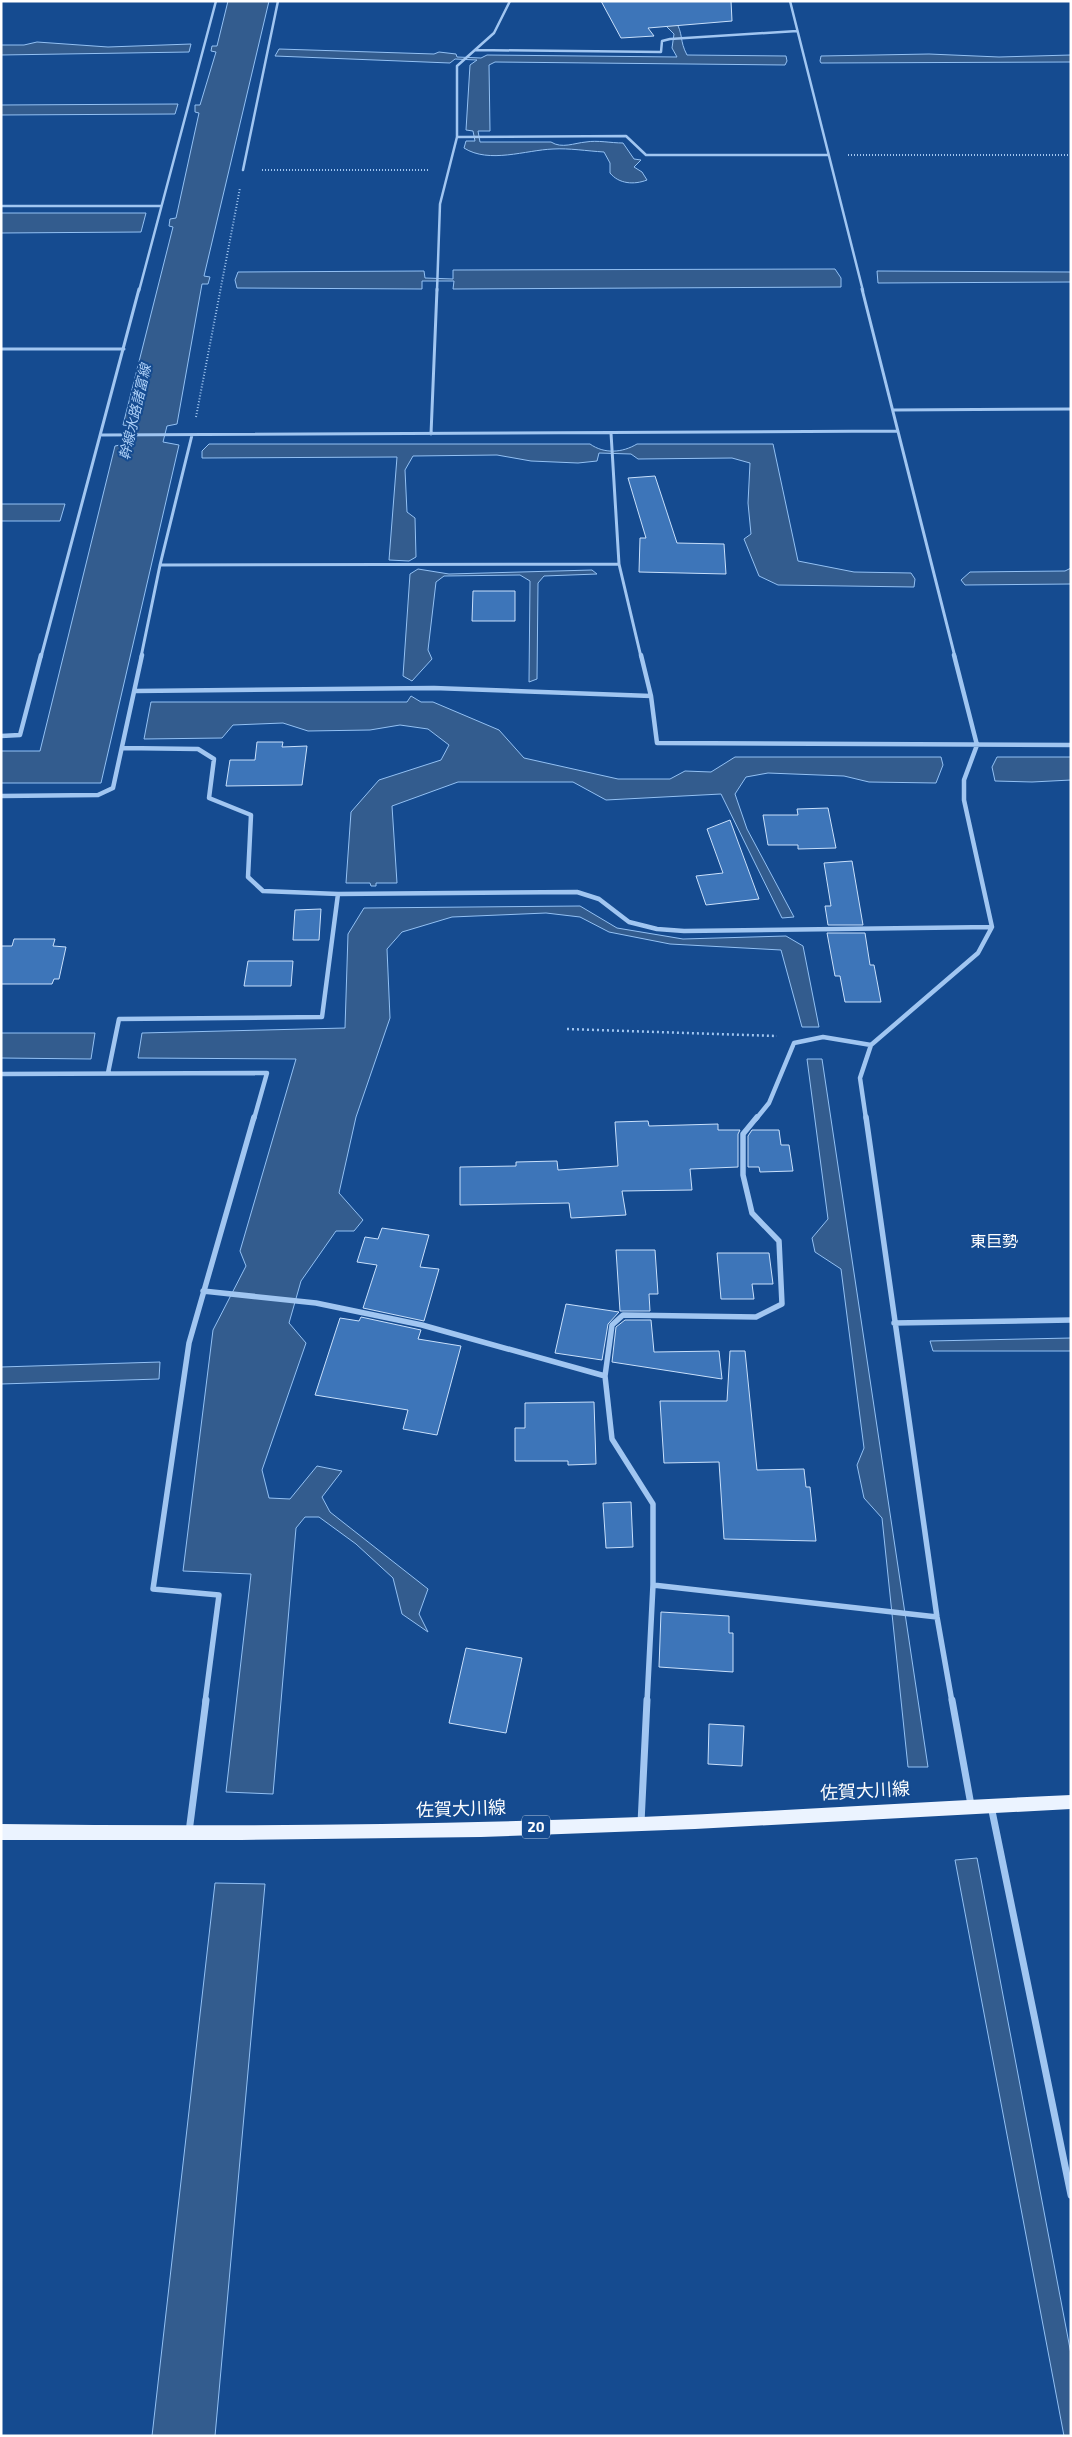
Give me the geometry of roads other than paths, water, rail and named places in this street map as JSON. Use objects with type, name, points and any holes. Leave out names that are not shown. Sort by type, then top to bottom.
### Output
[{"type":"main road","name":"佐賀大川線","points":[[1,1832],[188,1834],[641,1824],[971,1805],[1071,1802]]},
{"type":"street","points":[[1,736],[20,736],[102,435],[160,206],[216,1]]},
{"type":"street","points":[[244,170],[278,1]]},
{"type":"street","points":[[431,434],[440,204],[447,170],[458,137],[457,66],[494,33],[510,1]]},
{"type":"street","points":[[790,1],[897,431],[938,584],[976,745],[964,780],[964,800],[992,927],[978,953],[871,1045],[860,1078],[937,1617],[971,1805]]},
{"type":"street","points":[[475,50],[661,52],[662,41],[670,39],[797,31]]},
{"type":"street","points":[[458,137],[626,136],[646,155],[827,155]]},
{"type":"street","points":[[1,206],[160,206]]},
{"type":"street","points":[[1,349],[124,349]]},
{"type":"street","points":[[893,410],[1071,409]]},
{"type":"street","points":[[102,435],[897,431]]},
{"type":"street","points":[[610,433],[619,564],[651,696],[657,743],[1071,745]]},
{"type":"street","points":[[1,796],[98,795],[113,788],[124,748],[160,565],[192,435]]},
{"type":"street","points":[[160,565],[619,564]]},
{"type":"street","points":[[135,690],[434,688],[651,696]]},
{"type":"street","points":[[124,748],[198,749],[214,759],[209,798],[251,815],[248,877],[263,891],[338,894],[577,892],[598,899],[629,922],[657,929],[684,931],[992,927]]},
{"type":"street","points":[[108,1073],[119,1019],[322,1017],[338,894]]},
{"type":"street","points":[[641,1824],[653,1585],[653,1504],[612,1439],[606,1376],[612,1325],[623,1315],[756,1317],[782,1304],[779,1241],[752,1214],[743,1174],[743,1134],[769,1103],[794,1043],[810,1036],[837,1036],[871,1045]]},
{"type":"street","points":[[1,1074],[267,1073],[189,1343],[153,1589],[220,1595],[188,1834]]},
{"type":"street","points":[[203,1291],[316,1303],[422,1325],[606,1376]]},
{"type":"street","points":[[894,1323],[1071,1320]]},
{"type":"street","points":[[653,1585],[937,1617]]},
{"type":"street","points":[[991,1805],[1071,2195]]},
{"type":"water","name":"幹線水路諸富線","points":[[228,1],[269,1],[204,276],[210,277],[208,284],[202,284],[177,424],[167,426],[163,442],[179,445],[101,783],[1,783],[1,751],[40,751],[115,446],[130,443],[135,427],[123,425],[173,227],[169,226],[170,219],[176,218],[199,113],[195,112],[195,105],[200,105],[216,52],[211,51],[212,46],[217,46]]},
{"type":"water","points":[[675,20],[687,55],[786,56],[787,61],[785,65],[495,62],[489,65],[490,131],[478,131],[480,142],[551,142],[559,145],[590,141],[623,143],[634,159],[641,160],[634,167],[642,172],[647,180],[637,183],[622,181],[614,177],[610,173],[610,163],[604,152],[553,149],[496,156],[474,153],[464,148],[466,141],[475,141],[473,131],[466,130],[470,65],[477,60],[455,59],[450,63],[275,56],[279,49],[434,54],[439,52],[456,54],[457,57],[481,58],[487,55],[677,57],[672,48],[674,34],[664,24]]},
{"type":"water","points":[[37,42],[108,47],[191,44],[189,52],[1,55],[1,45],[24,45]]},
{"type":"water","points":[[929,54],[999,57],[1071,55],[1071,62],[821,63],[820,61],[821,56]]},
{"type":"water","points":[[178,104],[175,114],[1,115],[1,105]]},
{"type":"water","points":[[1,213],[146,213],[141,232],[1,233]]},
{"type":"water","points":[[835,269],[841,278],[841,287],[453,289],[454,281],[422,281],[422,289],[237,288],[235,280],[238,272],[424,271],[425,278],[453,279],[453,270]]},
{"type":"water","points":[[877,271],[1071,272],[1071,282],[878,283]]},
{"type":"water","points":[[209,444],[590,444],[607,451],[619,451],[637,444],[773,444],[798,561],[854,572],[911,573],[915,579],[914,587],[778,585],[759,576],[744,539],[751,534],[748,503],[750,463],[732,458],[638,459],[631,454],[599,453],[597,461],[578,463],[531,461],[497,455],[413,456],[405,470],[407,512],[415,518],[416,557],[409,561],[389,560],[397,457],[202,458],[202,451]]},
{"type":"water","points":[[1,504],[65,504],[60,521],[1,521]]},
{"type":"water","points":[[1071,568],[1071,584],[965,585],[961,580],[970,572],[1065,571]]},
{"type":"water","points":[[418,569],[449,574],[592,570],[597,574],[544,576],[538,583],[537,679],[529,682],[530,581],[520,575],[444,576],[436,582],[428,650],[432,659],[412,681],[403,676],[410,574]]},
{"type":"water","points":[[411,696],[421,702],[433,702],[499,730],[524,758],[618,779],[670,779],[685,771],[711,772],[735,757],[941,757],[943,765],[936,783],[869,782],[844,776],[768,773],[746,777],[735,794],[747,829],[794,917],[782,918],[721,794],[606,800],[573,782],[458,782],[392,806],[397,883],[376,883],[376,886],[371,886],[370,883],[346,883],[351,812],[379,780],[441,760],[449,745],[428,729],[400,725],[370,730],[308,731],[283,723],[233,725],[222,738],[144,739],[151,702],[407,702]]},
{"type":"water","points":[[997,757],[1071,757],[1071,780],[995,781],[992,767]]},
{"type":"water","points":[[580,906],[617,928],[683,939],[786,936],[803,946],[819,1027],[802,1027],[781,950],[670,944],[609,932],[580,917],[546,913],[452,917],[402,932],[387,949],[390,1018],[356,1117],[339,1193],[363,1220],[354,1231],[336,1231],[301,1281],[289,1323],[306,1343],[262,1470],[269,1498],[290,1499],[317,1466],[342,1471],[322,1497],[330,1512],[428,1589],[419,1614],[428,1632],[402,1614],[393,1578],[356,1544],[319,1517],[305,1517],[296,1528],[273,1794],[226,1792],[251,1574],[183,1571],[213,1330],[246,1266],[240,1251],[296,1059],[138,1058],[142,1033],[345,1028],[348,934],[364,908]]},
{"type":"water","points":[[1,1033],[95,1033],[91,1059],[1,1058]]},
{"type":"water","points":[[807,1059],[822,1059],[928,1767],[908,1767],[882,1518],[864,1498],[857,1465],[864,1448],[841,1269],[815,1252],[812,1238],[828,1219]]},
{"type":"water","points":[[1071,1338],[1071,1351],[933,1351],[930,1341]]},
{"type":"water","points":[[160,1362],[159,1379],[1,1384],[1,1367]]},
{"type":"water","points":[[977,1858],[1071,2354],[1071,2436],[1064,2436],[955,1860]]},
{"type":"water","points":[[215,1883],[265,1884],[215,2436],[152,2436]]},
{"type":"district","name":"東巨勢","points":[[994,1241]]}]
